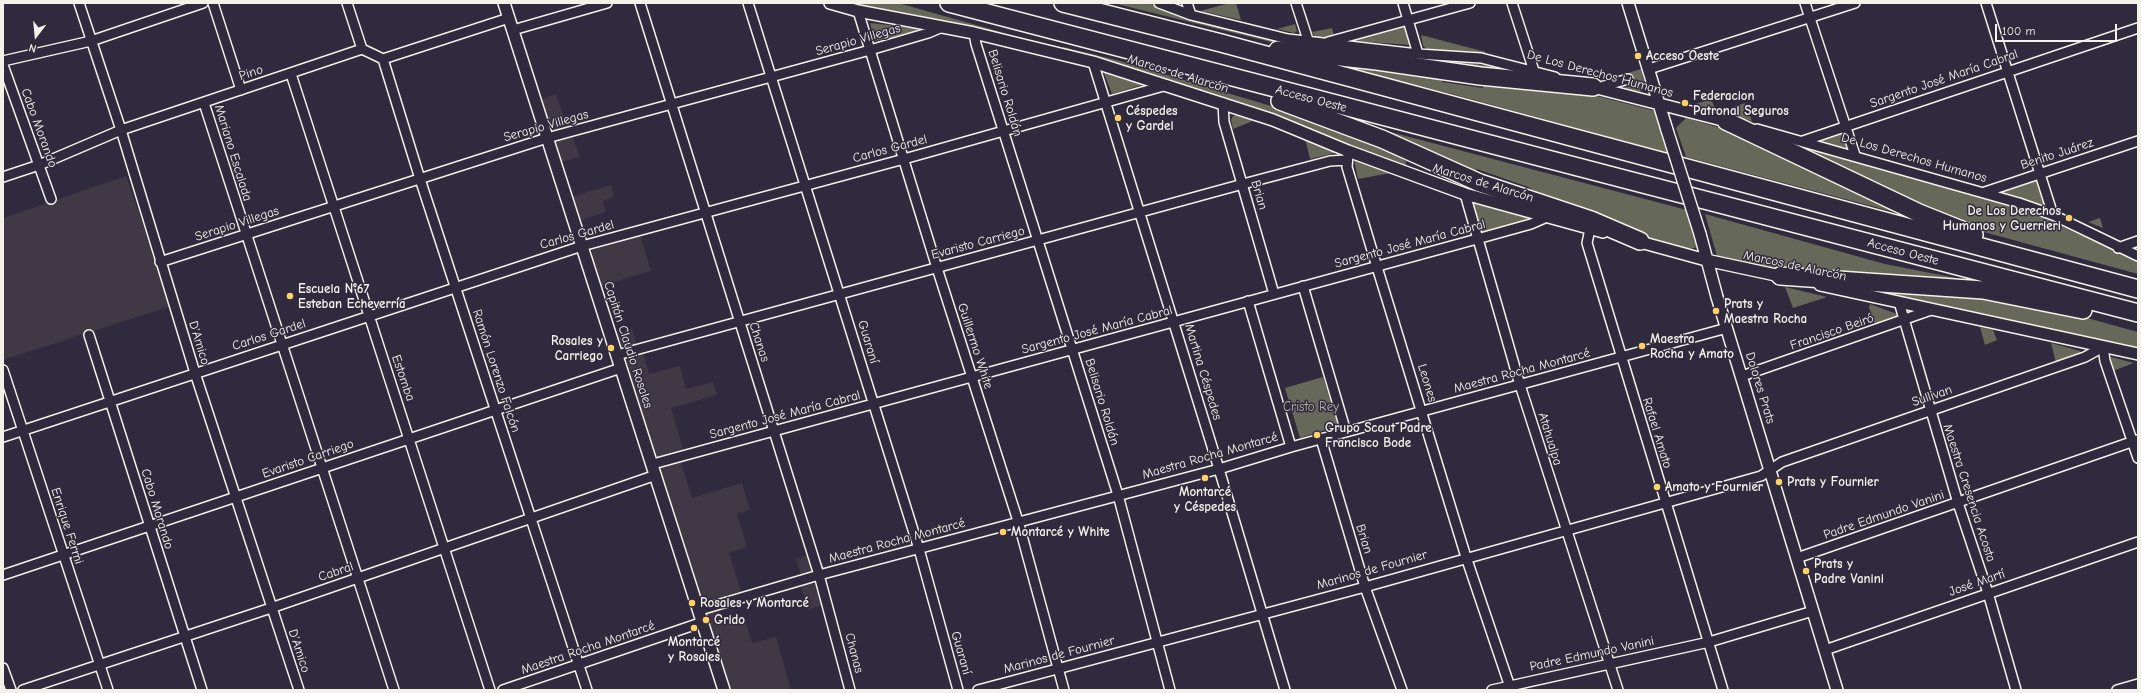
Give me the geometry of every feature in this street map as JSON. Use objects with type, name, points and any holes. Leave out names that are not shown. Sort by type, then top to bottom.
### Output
[{"type":"highway","name":"Acceso Oeste","points":[[949,3],[1215,74],[2138,313]]},
{"type":"highway","name":"Acceso Oeste","points":[[1063,3],[1220,43],[2138,289]]},
{"type":"highway","points":[[1220,43],[1377,61],[1480,76],[1595,88]]},
{"type":"highway","points":[[1215,74],[1356,129],[1480,183],[1591,220],[1640,241]]},
{"type":"highway","points":[[1726,121],[1919,213],[2058,267]]},
{"type":"highway","points":[[1780,276],[1983,290],[2138,319]]},
{"type":"street","name":"D'Amico","points":[[79,3],[121,130],[195,373],[299,690]]},
{"type":"street","points":[[3,61],[91,41],[203,3]]},
{"type":"street","points":[[213,3],[241,90]]},
{"type":"street","points":[[347,3],[362,49],[383,59],[504,8]]},
{"type":"street","points":[[513,30],[607,3]]},
{"type":"street","name":"Chanas","points":[[640,3],[819,575],[850,690]]},
{"type":"street","name":"Guaraní","points":[[748,3],[804,186],[919,549],[958,690]]},
{"type":"street","name":"Marcos de Alarcón","points":[[830,3],[858,11],[974,33],[1093,62],[1223,102],[1273,120],[1348,156],[1465,194],[1590,229],[1640,241],[1706,260],[2138,354]]},
{"type":"street","name":"De Los Derechos Humanos","points":[[1158,3],[1191,15],[1309,43],[1418,54],[1481,58],[1534,71],[1660,105],[1804,141],[1985,192],[2053,215],[2118,248],[2138,256]]},
{"type":"street","points":[[1187,3],[1191,15]]},
{"type":"street","points":[[1296,3],[1309,43]]},
{"type":"street","points":[[1403,3],[1418,54]]},
{"type":"street","points":[[1322,44],[1470,3]]},
{"type":"street","points":[[1512,3],[1534,71]]},
{"type":"street","name":"Dolores Prats","points":[[1628,3],[1700,234],[1706,260],[1837,690]]},
{"type":"street","points":[[1805,3],[1855,155]]},
{"type":"street","points":[[1649,69],[1855,3]]},
{"type":"street","points":[[1986,3],[2006,71],[2053,215]]},
{"type":"street","name":"Capitán Claudio Rosales","points":[[504,8],[513,30],[700,610],[724,690]]},
{"type":"street","name":"Guillermo White","points":[[858,11],[937,268],[1018,521],[1064,690]]},
{"type":"street","name":"Serapio Villegas","points":[[160,262],[547,138],[870,50],[928,33],[942,27]]},
{"type":"street","name":"Sargento José María Cabral","points":[[1804,141],[2006,71],[2138,28]]},
{"type":"street","name":"Belisario Roldán","points":[[974,33],[1003,131],[1118,495],[1170,690]]},
{"type":"street","name":"Pino","points":[[3,177],[39,165],[121,130],[362,49]]},
{"type":"street","name":"Ramón Lorenzo Falcón","points":[[383,59],[420,179],[530,520],[587,690]]},
{"type":"street","name":"Martina Céspedes","points":[[1093,62],[1219,469],[1285,690]]},
{"type":"street","name":"Cabo Morando","points":[[3,65],[51,199]]},
{"type":"street","name":"Estomba","points":[[291,74],[368,315],[410,438],[490,690]]},
{"type":"street","points":[[1595,88],[1628,79]]},
{"type":"street","name":"Carlos Gardel","points":[[3,437],[368,315],[582,246],[1106,104],[1167,85]]},
{"type":"street","name":"Brian","points":[[1223,102],[1224,122],[1274,294]]},
{"type":"street","name":"Mariano Escalada","points":[[204,103],[245,234],[323,468],[394,690]]},
{"type":"street","name":"Benito Juárez","points":[[1985,192],[2138,141]]},
{"type":"street","name":"Evaristo Carriego","points":[[617,355],[1348,156]]},
{"type":"street","name":"Leones","points":[[1348,156],[1377,267],[1466,557],[1510,688]]},
{"type":"street","name":"Atahualpa","points":[[1465,194],[1520,385],[1608,664],[1618,690]]},
{"type":"street","name":"Sargento José María Cabral","points":[[653,464],[1072,351],[1303,286],[1477,240],[1531,224],[1547,217]]},
{"type":"street","name":"Rafael Amato","points":[[1590,229],[1587,243],[1723,690]]},
{"type":"street","points":[[2118,248],[2138,241]]},
{"type":"street","points":[[1303,286],[1346,432]]},
{"type":"street","points":[[1248,301],[1291,447]]},
{"type":"street","name":"Maestra Cresencia Acosta","points":[[1899,302],[1903,321],[1930,411],[1958,503],[1988,593],[2016,690]]},
{"type":"street","name":"Francisco Beiró","points":[[1742,376],[1931,310]]},
{"type":"street","name":"Maestra Rocha Montarcé","points":[[700,610],[819,575],[1018,521],[1219,469],[1291,447],[1727,328]]},
{"type":"street","name":"Cabo Morando","points":[[88,335],[183,636],[202,690]]},
{"type":"street","points":[[2103,347],[2104,361],[2135,441],[2138,458]]},
{"type":"street","name":"Sullivan","points":[[1770,470],[1782,462],[2085,357],[2103,347]]},
{"type":"street","name":"Evaristo Carriego","points":[[3,575],[621,368]]},
{"type":"street","name":"Enrique Fermi","points":[[3,370],[62,554],[108,690]]},
{"type":"street","name":"Brian","points":[[1321,439],[1365,587],[1402,690]]},
{"type":"street","name":"Padre Edmundo Vanini","points":[[1797,558],[2135,441]]},
{"type":"street","name":"Marinos de Fournier","points":[[978,690],[1365,587],[1466,557],[1761,476],[1770,470]]},
{"type":"street","name":"Cabral","points":[[22,690],[272,608],[530,520],[656,475]]},
{"type":"street","name":"José Martí","points":[[1825,650],[2138,542]]},
{"type":"street","name":"Padre Edmundo Vanini","points":[[1492,690],[1510,688],[1608,664],[1709,642],[1813,611]]},
{"type":"street","name":"Maestra Rocha Montarcé","points":[[503,690],[703,622]]},
{"type":"street","points":[[3,668],[11,690]]},
{"type":"street","points":[[2117,690],[2138,684]]},
{"type":"shaded area","points":[[556,94],[568,129],[556,131],[550,129],[540,100]]},
{"type":"shaded area","points":[[572,135],[580,157],[560,162],[555,143],[559,138]]},
{"type":"shaded area","points":[[126,176],[171,306],[3,360],[3,218]]},
{"type":"shaded area","points":[[611,185],[614,197],[603,201],[606,212],[578,221],[571,197]]},
{"type":"shaded area","points":[[640,235],[651,271],[600,286],[590,257],[593,250]]},
{"type":"shaded area","points":[[632,329],[637,345],[625,348],[620,347],[615,334]]},
{"type":"shaded area","points":[[643,353],[649,374],[680,366],[686,389],[713,382],[717,395],[671,408],[684,452],[662,458],[655,456],[624,364],[626,357]]},
{"type":"shaded area","points":[[680,460],[692,498],[742,483],[750,510],[737,514],[747,547],[729,553],[741,591],[706,602],[700,598],[660,469],[663,465]]},
{"type":"shaded area","points":[[810,554],[813,570],[810,574],[802,577],[796,559]]},
{"type":"shaded area","points":[[811,583],[818,586],[823,605],[808,610],[801,586]]},
{"type":"shaded area","points":[[719,608],[724,625],[745,619],[752,643],[776,637],[791,690],[730,690],[706,617],[709,611]]},
{"type":"green space","points":[[851,3],[898,3],[1001,32],[1002,35]]},
{"type":"green space","points":[[1113,3],[1148,3],[1190,19],[1236,32],[1291,44],[1387,57],[1459,61],[1494,67],[1494,69],[1443,67],[1299,49]]},
{"type":"green space","points":[[1230,3],[1236,3],[1241,20],[1200,11]]},
{"type":"green space","points":[[870,23],[916,28],[917,32],[875,41]]},
{"type":"green space","points":[[1295,24],[1297,31],[1294,33],[1277,29]]},
{"type":"green space","points":[[1404,27],[1411,45],[1352,41]]},
{"type":"green space","points":[[1332,28],[1334,37],[1322,39],[1315,37],[1312,32]]},
{"type":"green space","points":[[1421,35],[1486,52],[1481,56],[1430,51],[1423,46]]},
{"type":"green space","points":[[1063,47],[1120,61],[1318,120],[1359,135],[1406,161],[1406,167],[1171,80],[1063,49]]},
{"type":"green space","points":[[1322,62],[1441,74],[1442,82],[1483,88],[1484,83],[1593,95],[1655,111],[1668,153],[1452,94]]},
{"type":"green space","points":[[1102,68],[1145,84],[1112,94]]},
{"type":"green space","points":[[1641,69],[1644,81],[1642,91],[1634,92],[1617,89],[1631,86],[1628,73]]},
{"type":"green space","points":[[1711,99],[1717,113],[1689,106]]},
{"type":"green space","points":[[1745,103],[1752,121],[1717,113]]},
{"type":"green space","points":[[1237,115],[1255,120],[1233,129],[1231,120],[1233,116]]},
{"type":"green space","points":[[1686,118],[1728,130],[1909,216],[1686,157],[1676,128]]},
{"type":"green space","points":[[1360,124],[1687,210],[1699,246],[1691,249],[1681,248],[1629,233],[1534,196],[1535,191],[1528,187],[1477,169],[1475,173]]},
{"type":"green space","points":[[1844,130],[1851,152],[1813,140]]},
{"type":"green space","points":[[1767,136],[2005,204],[2048,220],[2138,262],[2138,274],[1969,228]]},
{"type":"green space","points":[[1305,138],[1335,151],[1335,153],[1310,159]]},
{"type":"green space","points":[[1354,160],[1391,173],[1358,179]]},
{"type":"green space","points":[[2039,178],[2051,211],[2000,192]]},
{"type":"green space","points":[[1470,200],[1531,219],[1479,235]]},
{"type":"green space","points":[[1705,214],[1885,264],[1986,284],[1789,272],[1732,260],[1717,256]]},
{"type":"green space","points":[[2100,218],[2103,228],[2088,222]]},
{"type":"green space","points":[[1831,286],[1965,296],[2076,315],[2138,332],[2138,352]]},
{"type":"green space","points":[[1785,287],[1827,297],[1793,308]]},
{"type":"green space","points":[[1870,304],[1897,314],[1896,318],[1875,324],[1869,308]]},
{"type":"green space","points":[[1980,327],[1993,330],[1997,340],[1985,345]]},
{"type":"green space","points":[[2051,343],[2080,351],[2079,356],[2056,363]]},
{"type":"green space","points":[[2111,357],[2134,363],[2113,371],[2110,363]]},
{"type":"green space","name":"Cristo Rey","points":[[1323,377],[1338,426],[1300,438],[1285,388]]},
{"type":"place","name":"Acceso Oeste","points":[[1638,56]]},
{"type":"place","name":"Federacion Patronal Seguros","points":[[1685,103]]},
{"type":"place","name":"Céspedes y Gardel","points":[[1118,118]]},
{"type":"place","name":"De Los Derechos Humanos y Guerrieri","points":[[2069,218]]},
{"type":"place","name":"Escuela N°67 Esteban Echeverría","points":[[290,296]]},
{"type":"place","name":"Prats y Maestra Rocha","points":[[1716,311]]},
{"type":"place","name":"Maestra Rocha y Amato","points":[[1642,346]]},
{"type":"place","name":"Rosales y Carriego","points":[[611,348]]},
{"type":"place","name":"Grupo Scout Padre Francisco Bode","points":[[1317,435]]},
{"type":"place","name":"Montarcé y Céspedes","points":[[1205,478]]},
{"type":"place","name":"Prats y Fournier","points":[[1779,482]]},
{"type":"place","name":"Amato y Fournier","points":[[1657,487]]},
{"type":"place","name":"Montarcé y White","points":[[1003,532]]},
{"type":"place","name":"Prats y Padre Vanini","points":[[1806,571]]},
{"type":"place","name":"Rosales y Montarcé","points":[[692,603]]},
{"type":"place","name":"Grido","points":[[706,620]]},
{"type":"place","name":"Montarcé y Rosales","points":[[694,628]]}]
